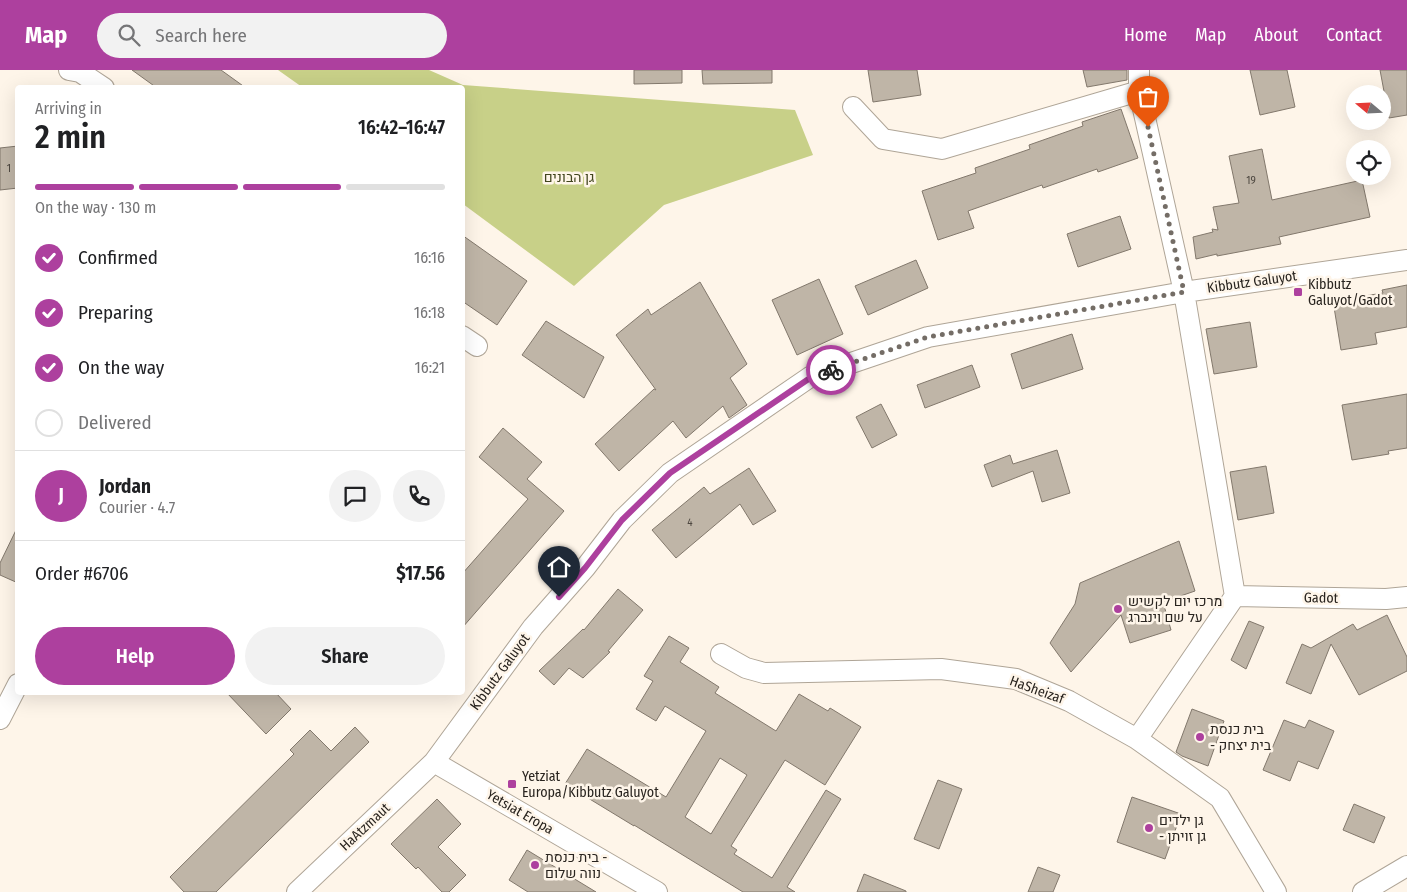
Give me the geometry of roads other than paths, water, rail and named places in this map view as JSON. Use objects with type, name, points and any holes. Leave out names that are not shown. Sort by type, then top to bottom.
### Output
[{"type":"street","points":[[1136,739],[1235,596],[1184,292],[1139,90],[1139,70]]},
{"type":"street","points":[[77,75],[98,85]]},
{"type":"street","points":[[853,107],[883,139],[942,148],[1139,90]]},
{"type":"street","name":"Kibbutz Galuyot","points":[[434,762],[533,627],[585,568],[622,520],[670,473],[810,378],[928,337],[1184,292],[1407,260]]},
{"type":"street","name":"Gadot","points":[[1235,596],[1386,599],[1407,597]]},
{"type":"street","name":"HaSheizaf","points":[[721,654],[746,668],[764,673],[941,669],[1016,679],[1069,702],[1136,739],[1220,798],[1276,892]]},
{"type":"street","points":[[0,719],[15,690]]},
{"type":"street","name":"HaAtzmaut","points":[[296,892],[434,762]]},
{"type":"street","name":"Yetsiat Eropa","points":[[434,762],[657,892]]},
{"type":"street","points":[[1363,892],[1407,866]]},
{"type":"place","name":"Kibbutz Galuyot/Gadot","points":[[1298,292]]},
{"type":"place","name":"מרכז יום לקשיש על שם וינברג","points":[[1118,609]]},
{"type":"place","name":"בית כנסת - בית יצחק","points":[[1200,737]]},
{"type":"place","name":"Yetziat Europa/Kibbutz Galuyot","points":[[512,784]]},
{"type":"place","name":"גן ילדים - גן זויתן","points":[[1149,828]]},
{"type":"place","name":"בית כנסת - נווה שלום","points":[[535,865]]},
{"type":"park label","name":"גן הבונים","points":[[569,177]]}]
